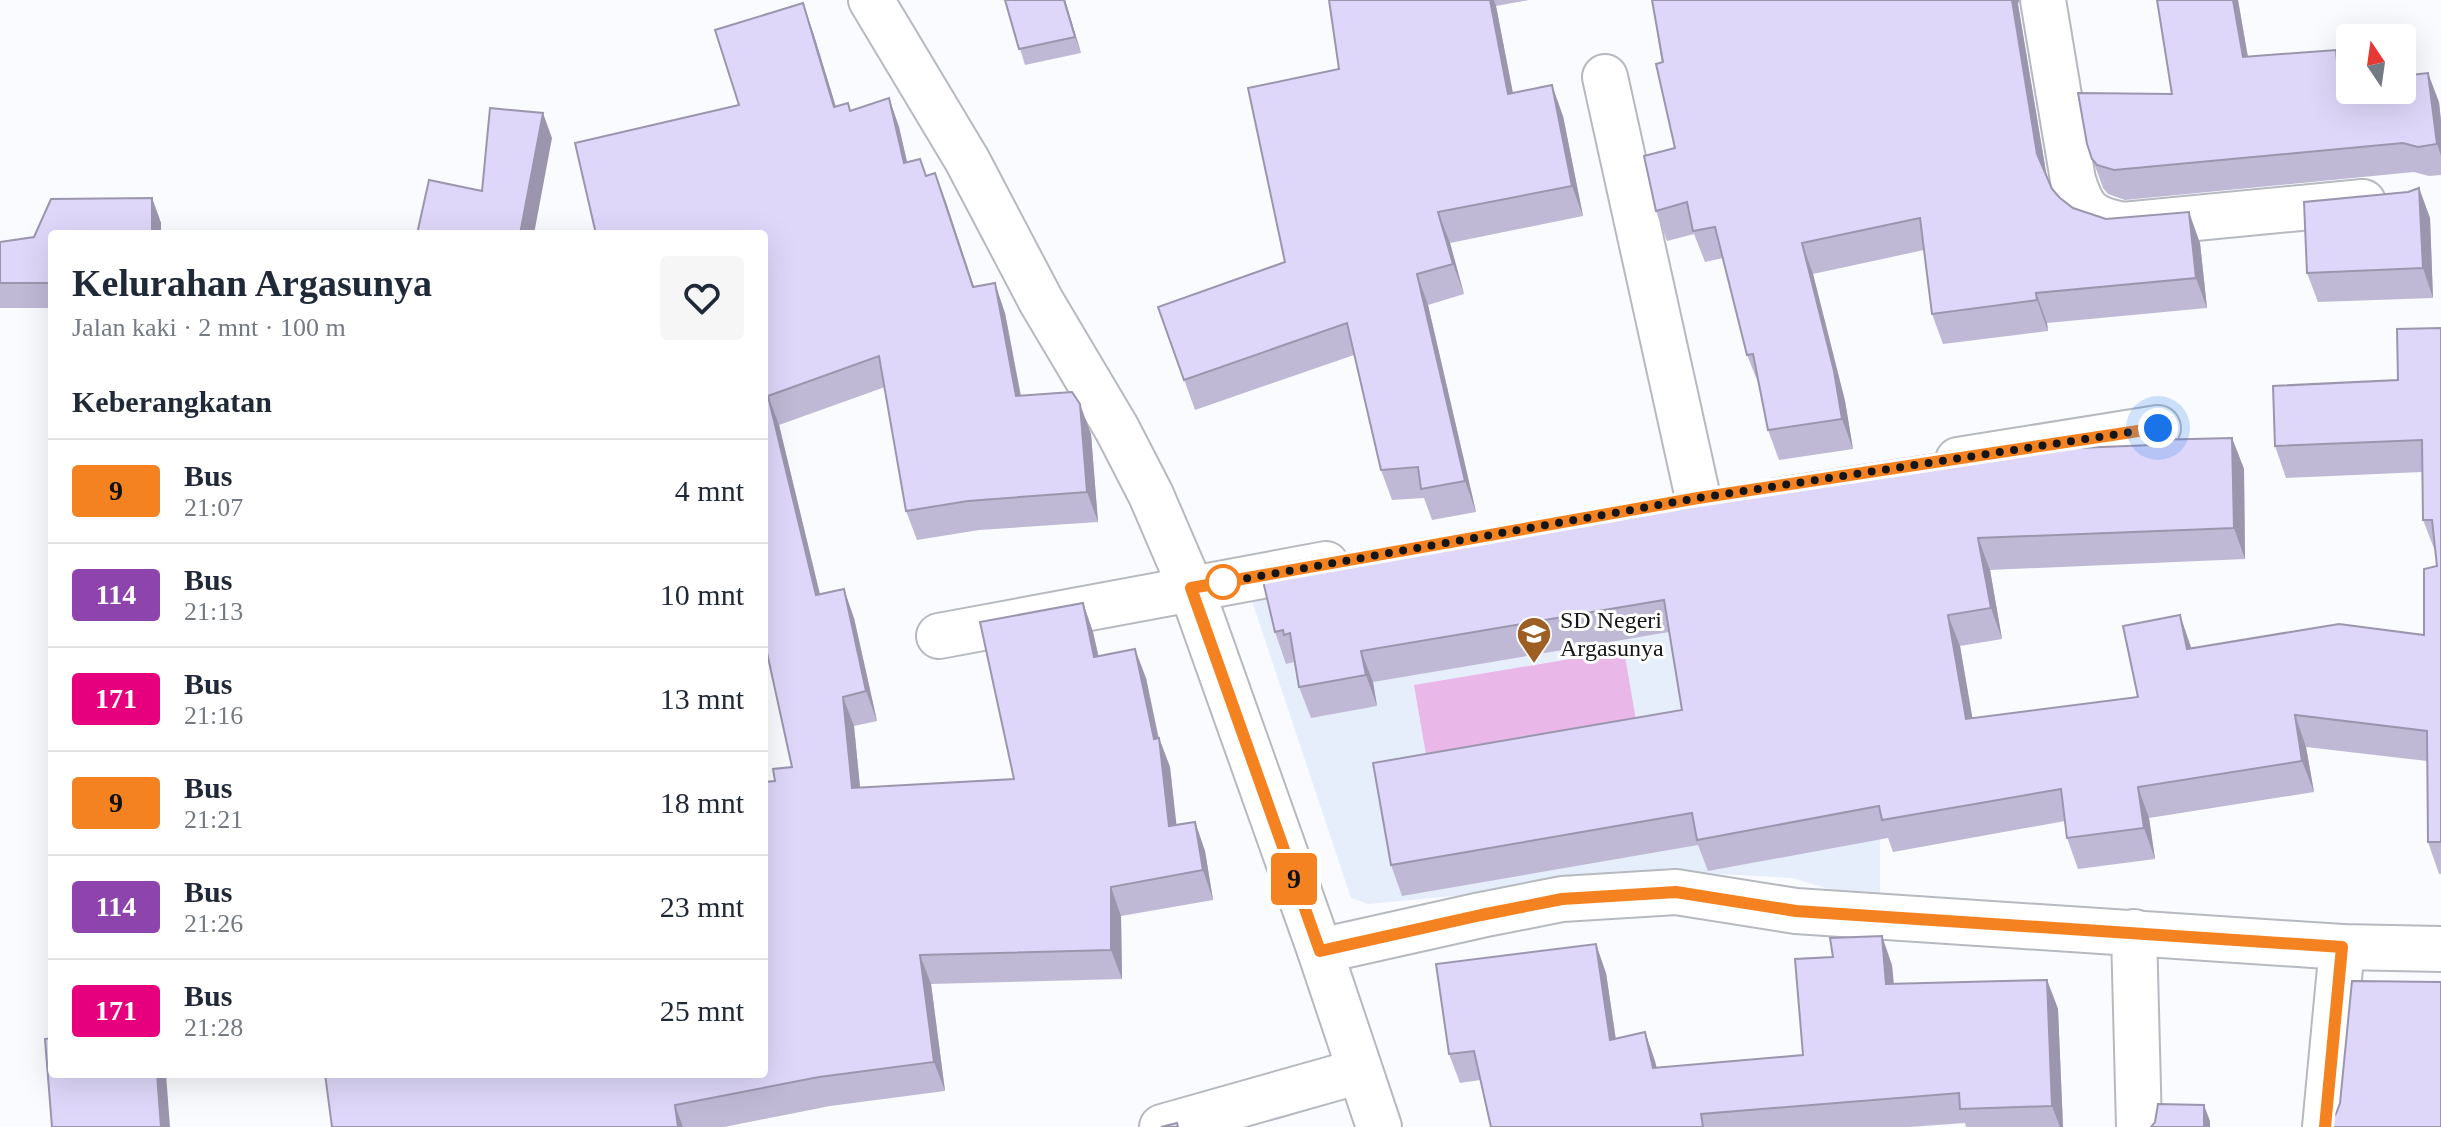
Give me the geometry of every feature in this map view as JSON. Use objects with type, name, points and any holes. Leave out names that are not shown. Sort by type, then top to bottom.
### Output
[{"type":"street","points":[[871,0],[944,119],[1041,301],[1117,429],[1151,495],[1191,588],[1379,1127]]},
{"type":"street","points":[[2043,0],[2073,180],[2080,202],[2098,219],[2123,225],[2400,198]]},
{"type":"street","points":[[1605,77],[1682,501],[1744,492]]},
{"type":"street","points":[[1915,467],[2158,428]]},
{"type":"street","points":[[939,636],[1360,558]]},
{"type":"street","points":[[1320,951],[1562,899],[1676,892],[1796,911],[2342,947],[2441,949]]},
{"type":"street","points":[[2134,932],[2139,1127]]},
{"type":"street","points":[[2325,1127],[2342,947]]},
{"type":"street","points":[[1162,1127],[1360,1071]]},
{"type":"shaded area","name":"SD Negeri Argasunya","points":[[1750,508],[1880,836],[1880,905],[1793,878],[1699,873],[1368,904],[1351,898],[1249,592]]},
{"type":"shaded area","points":[[1624,650],[1639,738],[1429,772],[1414,685]]},
{"type":"building","points":[[1005,0],[1064,0],[1075,37],[1019,49]]},
{"type":"building","points":[[1329,0],[1490,0],[1508,94],[1552,85],[1572,186],[1438,212],[1453,264],[1417,274],[1465,481],[1421,489],[1418,467],[1381,470],[1347,323],[1184,380],[1158,307],[1285,262],[1248,88],[1339,69]]},
{"type":"building","points":[[1652,0],[2012,0],[2037,154],[2052,189],[2073,208],[2106,219],[2189,212],[2196,278],[2036,293],[2037,300],[1932,314],[1920,218],[1802,243],[1834,371],[1842,419],[1768,430],[1753,354],[1747,355],[1715,227],[1693,231],[1687,202],[1656,211],[1644,156],[1675,148],[1656,64],[1663,62]]},
{"type":"building","points":[[2157,0],[2233,0],[2243,57],[2336,50],[2336,104],[2416,104],[2416,74],[2428,73],[2437,144],[2418,147],[2403,143],[2114,170],[2097,165],[2087,144],[2078,93],[2172,94]]},
{"type":"building","points":[[803,3],[834,107],[848,103],[850,111],[889,98],[904,163],[920,159],[926,176],[935,173],[973,287],[995,283],[1016,396],[1072,392],[1080,404],[1087,492],[968,501],[906,511],[879,356],[768,396],[768,230],[595,230],[575,143],[739,105],[715,30]]},
{"type":"building","points":[[490,108],[543,113],[521,230],[418,230],[429,180],[482,191]]},
{"type":"building","points":[[2419,188],[2423,268],[2307,273],[2304,202],[2408,192]]},
{"type":"building","points":[[152,198],[152,230],[48,230],[48,283],[0,283],[0,242],[34,237],[51,199]]},
{"type":"building","points":[[2441,328],[2441,842],[2428,842],[2427,731],[2295,715],[2302,761],[2138,787],[2144,828],[2067,838],[2061,789],[1882,820],[1879,806],[1697,840],[1692,813],[1391,865],[1373,763],[1682,710],[1664,600],[1361,651],[1366,675],[1299,687],[1290,633],[1284,635],[1283,630],[1275,632],[1263,581],[1268,580],[1265,567],[1639,501],[1640,505],[1771,483],[1770,479],[1953,451],[2152,445],[2152,440],[2232,438],[2234,528],[1978,538],[1991,608],[1948,615],[1966,719],[2138,697],[2123,626],[2180,615],[2187,649],[2339,624],[2424,635],[2424,569],[2437,566],[2432,520],[2423,520],[2422,440],[2275,446],[2273,386],[2398,380],[2397,329]]},
{"type":"building","points":[[768,396],[816,595],[844,589],[866,691],[843,697],[852,788],[1014,779],[980,622],[1083,603],[1094,657],[1135,649],[1154,739],[1159,738],[1169,826],[1195,822],[1203,870],[1111,887],[1111,950],[920,955],[934,1062],[819,1077],[675,1105],[678,1127],[332,1127],[326,1078],[768,1078],[768,782],[775,781],[773,769],[792,767],[768,657]]},
{"type":"building","points":[[1882,936],[1886,984],[2047,980],[2052,1106],[1960,1109],[1959,1093],[1701,1114],[1703,1127],[1491,1127],[1474,1051],[1449,1054],[1436,964],[1596,944],[1610,1040],[1645,1032],[1653,1068],[1803,1055],[1795,959],[1833,957],[1830,938]]},
{"type":"building","points":[[2352,981],[2441,982],[2441,1127],[2330,1127],[2330,1119],[2336,1114],[2340,1103]]},
{"type":"building","points":[[45,1039],[48,1039],[48,1077]]},
{"type":"building","points":[[48,1078],[157,1078],[161,1127],[52,1127]]},
{"type":"building","points":[[2158,1104],[2204,1105],[2204,1127],[2151,1127]]},
{"type":"bus line","name":"9","points":[[2158,428],[1698,498],[1191,588],[1320,951],[1562,899],[1676,892],[1796,911],[2342,947],[2325,1127]]},
{"type":"place","name":"SD Negeri Argasunya","points":[[1534,665]]},
{"type":"route","points":[[1223,582],[1698,498],[2158,428]]}]
